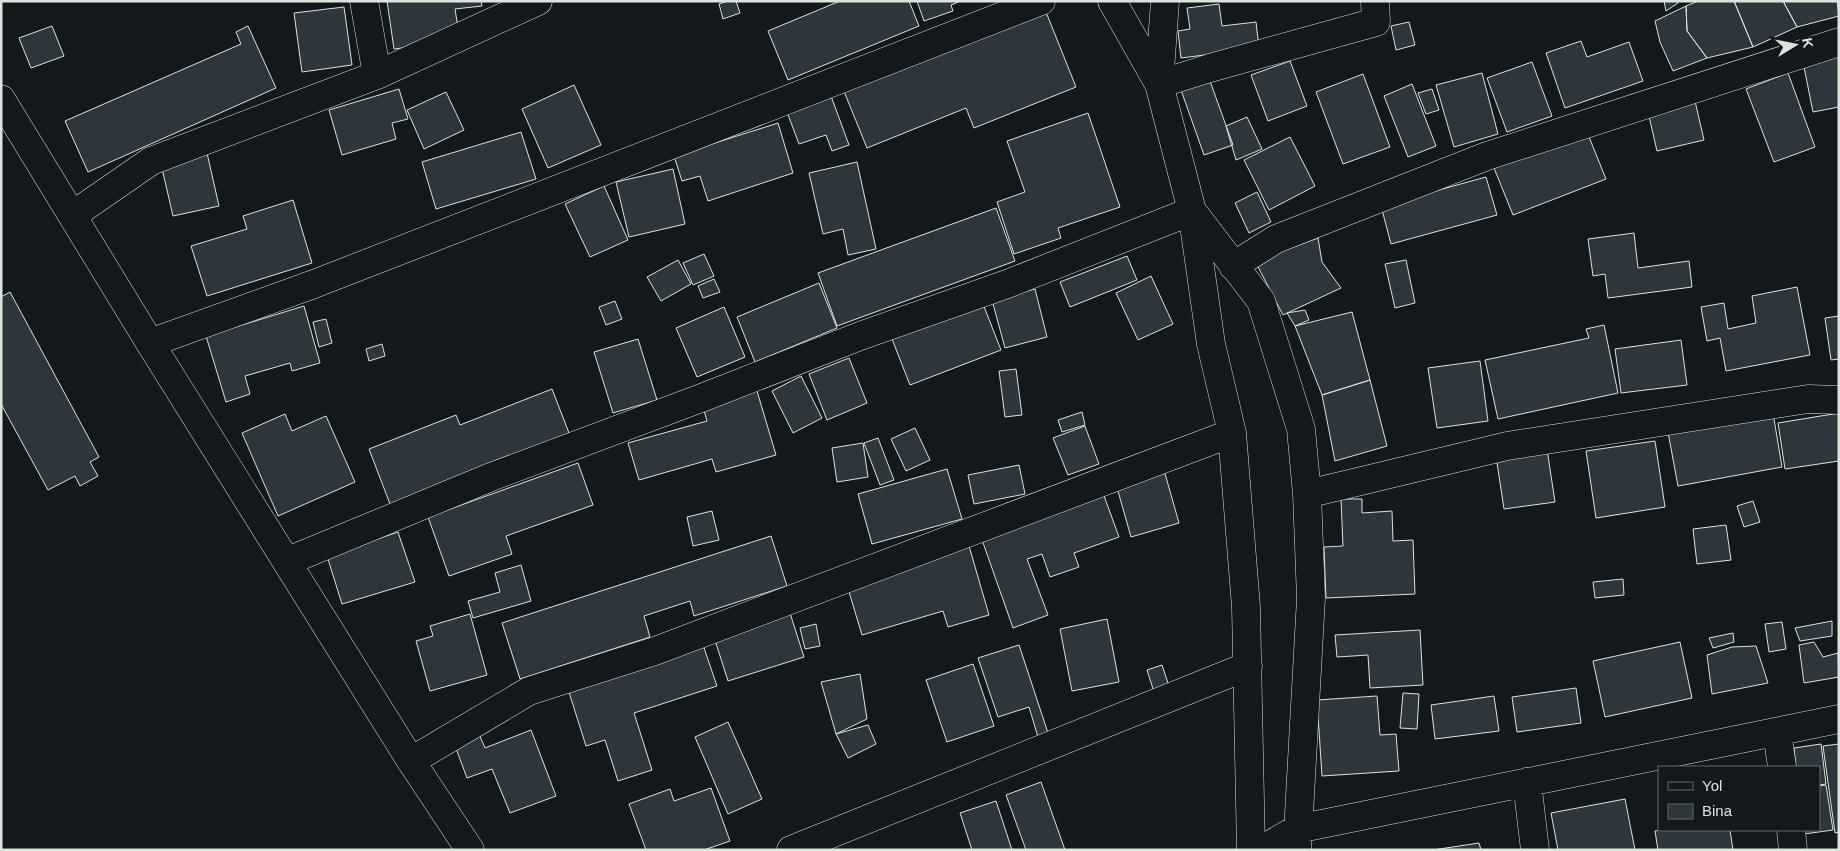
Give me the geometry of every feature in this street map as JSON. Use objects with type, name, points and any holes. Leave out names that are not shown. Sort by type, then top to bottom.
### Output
[{"type":"street","points":[[364,1],[376,75]]},
{"type":"street","points":[[73,215],[151,161],[376,75],[538,1]]},
{"type":"street","points":[[150,343],[314,284],[1041,1]]},
{"type":"street","points":[[1112,1],[1159,84],[1192,211],[1211,344],[1232,432],[1246,607],[1251,850]]},
{"type":"street","points":[[1159,84],[1165,1]]},
{"type":"street","points":[[1159,84],[1376,22],[1375,1]]},
{"type":"street","points":[[1234,266],[1276,239],[1487,156],[1839,42]]},
{"type":"street","points":[[1,99],[150,343],[288,561],[411,761],[470,850]]},
{"type":"street","points":[[288,561],[491,477],[704,398],[860,336],[1007,284],[1192,211]]},
{"type":"street","points":[[1192,211],[1260,301],[1301,429],[1307,494],[1311,598],[1297,839]]},
{"type":"street","points":[[1307,494],[1507,446],[1808,399],[1839,400]]},
{"type":"street","points":[[411,761],[529,691],[664,647],[1232,432]]},
{"type":"street","points":[[791,850],[1248,666]]},
{"type":"street","points":[[1261,850],[1297,839],[1527,782],[1839,719]]},
{"type":"street","points":[[1777,732],[1782,766]]},
{"type":"street","points":[[1527,782],[1535,850]]},
{"type":"street","points":[[1790,831],[1793,850]]},
{"type":"building","points":[[387,1],[481,1],[482,6],[455,9],[458,28],[442,43],[394,49]]},
{"type":"building","points":[[736,1],[740,13],[723,19],[719,4]]},
{"type":"building","points":[[840,1],[909,1],[919,26],[788,80],[768,31]]},
{"type":"building","points":[[917,1],[961,1],[951,5],[953,11],[924,21]]},
{"type":"building","points":[[1664,1],[1678,1],[1678,3],[1666,11]]},
{"type":"building","points":[[1698,1],[1734,1],[1753,47],[1707,58],[1687,31],[1686,6]]},
{"type":"building","points":[[1734,1],[1783,1],[1797,27],[1753,47]]},
{"type":"building","points":[[1783,1],[1837,1],[1839,16],[1797,27]]},
{"type":"building","points":[[1219,4],[1222,26],[1256,22],[1259,48],[1181,58],[1178,31],[1190,29],[1187,8]]},
{"type":"building","points":[[1686,6],[1687,31],[1707,58],[1673,71],[1660,42],[1655,21]]},
{"type":"building","points":[[344,7],[352,65],[302,72],[294,13]]},
{"type":"building","points":[[1044,7],[1076,87],[974,128],[966,108],[867,148],[841,84]]},
{"type":"building","points":[[1409,22],[1415,45],[1396,50],[1391,26]]},
{"type":"building","points":[[52,26],[64,56],[31,68],[19,38]]},
{"type":"building","points":[[248,26],[276,88],[88,172],[65,121],[241,44],[236,32]]},
{"type":"building","points":[[1581,41],[1587,57],[1629,42],[1643,81],[1565,108],[1546,53]]},
{"type":"building","points":[[1839,45],[1839,107],[1813,112],[1801,52]]},
{"type":"building","points":[[1290,61],[1307,106],[1268,121],[1251,75]]},
{"type":"building","points":[[1532,62],[1552,116],[1507,132],[1487,78]]},
{"type":"building","points":[[1482,73],[1498,134],[1454,147],[1436,85]]},
{"type":"building","points":[[1788,73],[1815,147],[1774,162],[1746,89]]},
{"type":"building","points":[[1363,74],[1390,147],[1343,164],[1316,92]]},
{"type":"building","points":[[1210,81],[1233,145],[1204,155],[1181,90]]},
{"type":"building","points":[[1412,84],[1436,146],[1408,157],[1384,96]]},
{"type":"building","points":[[574,85],[601,145],[548,168],[522,109]]},
{"type":"building","points":[[399,89],[408,119],[392,123],[396,139],[342,155],[329,110]]},
{"type":"building","points":[[1432,89],[1439,110],[1426,114],[1418,93]]},
{"type":"building","points":[[446,92],[464,130],[424,149],[407,110]]},
{"type":"building","points":[[831,96],[849,145],[832,151],[826,135],[799,144],[787,112]]},
{"type":"building","points":[[1695,101],[1704,140],[1657,151],[1648,112]]},
{"type":"building","points":[[1088,113],[1120,207],[1058,228],[1061,238],[1014,254],[997,202],[1025,192],[1007,141]]},
{"type":"building","points":[[1247,117],[1262,149],[1236,160],[1226,126]]},
{"type":"building","points":[[778,123],[793,173],[708,201],[700,176],[682,181],[674,156]]},
{"type":"building","points":[[521,132],[536,179],[436,209],[422,162]]},
{"type":"building","points":[[1587,132],[1606,179],[1513,215],[1494,168]]},
{"type":"building","points":[[1290,137],[1315,186],[1269,210],[1244,160]]},
{"type":"building","points":[[207,153],[219,206],[173,216],[161,164]]},
{"type":"building","points":[[857,162],[876,249],[848,255],[843,229],[823,234],[809,173]]},
{"type":"building","points":[[673,169],[685,224],[629,237],[616,182]]},
{"type":"building","points":[[1486,177],[1497,215],[1391,244],[1381,206]]},
{"type":"building","points":[[604,186],[628,240],[590,257],[565,204]]},
{"type":"building","points":[[1257,192],[1271,222],[1249,233],[1235,203]]},
{"type":"building","points":[[293,200],[312,263],[207,296],[191,246],[247,229],[243,216]]},
{"type":"building","points":[[996,208],[1015,261],[837,326],[818,273]]},
{"type":"building","points":[[1634,233],[1638,268],[1689,261],[1692,287],[1608,298],[1605,274],[1593,276],[1588,239]]},
{"type":"building","points":[[1318,238],[1322,262],[1341,288],[1283,315],[1255,261]]},
{"type":"building","points":[[704,254],[714,276],[693,285],[683,263]]},
{"type":"building","points":[[1127,256],[1137,280],[1070,307],[1060,282]]},
{"type":"building","points":[[678,260],[691,284],[661,301],[647,277]]},
{"type":"building","points":[[1406,260],[1415,303],[1395,308],[1385,264]]},
{"type":"building","points":[[1151,276],[1173,324],[1138,340],[1116,293]]},
{"type":"building","points":[[714,279],[720,292],[703,298],[698,286]]},
{"type":"building","points":[[819,283],[837,328],[755,362],[737,317]]},
{"type":"building","points":[[1797,287],[1810,355],[1726,371],[1720,338],[1707,341],[1701,307],[1724,303],[1728,329],[1756,323],[1752,296]]},
{"type":"building","points":[[1035,289],[1047,337],[1005,348],[992,300]]},
{"type":"building","points":[[10,292],[99,457],[90,462],[98,476],[80,486],[75,476],[48,490],[1,404],[1,297]]},
{"type":"building","points":[[615,301],[622,319],[606,325],[599,307]]},
{"type":"building","points":[[983,304],[1001,350],[910,385],[892,339]]},
{"type":"building","points":[[304,306],[320,363],[292,371],[290,363],[245,376],[250,394],[226,402],[206,336]]},
{"type":"building","points":[[724,307],[745,357],[697,377],[676,328]]},
{"type":"building","points":[[1305,310],[1309,320],[1295,326],[1287,313]]},
{"type":"building","points":[[1352,312],[1370,380],[1322,395],[1295,326]]},
{"type":"building","points":[[1839,316],[1839,359],[1831,360],[1825,318]]},
{"type":"building","points":[[326,319],[332,343],[319,347],[313,322]]},
{"type":"building","points":[[1604,325],[1618,393],[1498,419],[1485,360],[1589,338],[1586,329]]},
{"type":"building","points":[[638,339],[657,400],[613,413],[594,352]]},
{"type":"building","points":[[1681,340],[1687,385],[1621,393],[1615,349]]},
{"type":"building","points":[[382,344],[385,356],[369,361],[366,349]]},
{"type":"building","points":[[849,358],[867,403],[827,420],[809,374]]},
{"type":"building","points":[[1480,361],[1488,421],[1437,428],[1428,368]]},
{"type":"building","points":[[1016,369],[1022,415],[1005,417],[999,371]]},
{"type":"building","points":[[801,376],[822,418],[793,433],[772,391]]},
{"type":"building","points":[[1370,380],[1387,446],[1335,461],[1322,395]]},
{"type":"building","points":[[552,389],[569,433],[390,504],[369,449],[456,415],[460,425]]},
{"type":"building","points":[[757,391],[776,455],[716,472],[712,459],[639,480],[628,443],[707,421],[703,407]]},
{"type":"building","points":[[1082,412],[1085,425],[1062,432],[1058,420]]},
{"type":"building","points":[[1773,413],[1782,467],[1678,486],[1668,432]]},
{"type":"building","points":[[1839,413],[1839,461],[1785,469],[1778,423]]},
{"type":"building","points":[[285,414],[292,431],[326,416],[355,482],[278,516],[242,433]]},
{"type":"building","points":[[1085,426],[1099,464],[1068,475],[1053,438]]},
{"type":"building","points":[[915,428],[930,460],[906,471],[891,439]]},
{"type":"building","points":[[878,438],[894,480],[880,485],[864,443]]},
{"type":"building","points":[[1655,441],[1665,507],[1596,518],[1586,451]]},
{"type":"building","points":[[863,443],[868,477],[837,482],[832,448]]},
{"type":"building","points":[[1547,449],[1555,502],[1504,509],[1496,456]]},
{"type":"building","points":[[578,463],[593,505],[506,536],[512,554],[449,576],[428,517]]},
{"type":"building","points":[[1019,465],[1025,494],[974,504],[968,475]]},
{"type":"building","points":[[947,469],[962,519],[872,544],[858,494]]},
{"type":"building","points":[[1164,470],[1179,523],[1131,537],[1116,484]]},
{"type":"building","points":[[1103,493],[1119,537],[1074,553],[1079,567],[1050,577],[1042,554],[1027,559],[1048,615],[1013,628],[981,537]]},
{"type":"building","points":[[1341,499],[1362,499],[1362,513],[1392,511],[1393,541],[1413,540],[1415,594],[1326,598],[1324,547],[1343,546]]},
{"type":"building","points":[[1753,501],[1760,522],[1744,527],[1737,506]]},
{"type":"building","points":[[712,511],[719,540],[693,546],[687,517]]},
{"type":"building","points":[[1726,525],[1731,560],[1697,564],[1693,529]]},
{"type":"building","points":[[398,532],[415,582],[342,604],[327,556]]},
{"type":"building","points":[[771,536],[787,586],[694,616],[690,601],[644,616],[650,637],[520,679],[502,623]]},
{"type":"building","points":[[969,546],[989,615],[948,627],[943,611],[862,635],[846,582]]},
{"type":"building","points":[[521,565],[531,601],[473,618],[468,601],[500,592],[495,573]]},
{"type":"building","points":[[1623,579],[1624,595],[1595,598],[1593,582]]},
{"type":"building","points":[[790,613],[804,657],[728,681],[714,637]]},
{"type":"building","points":[[470,614],[487,675],[430,691],[416,641],[433,636],[430,626]]},
{"type":"building","points":[[1107,619],[1119,682],[1072,691],[1060,629]]},
{"type":"building","points":[[1832,621],[1832,636],[1800,641],[1795,628]]},
{"type":"building","points":[[1782,622],[1786,649],[1769,652],[1765,624]]},
{"type":"building","points":[[816,624],[820,646],[805,649],[800,628]]},
{"type":"building","points":[[1420,630],[1423,685],[1370,688],[1368,655],[1337,657],[1335,635]]},
{"type":"building","points":[[1733,633],[1734,642],[1713,648],[1709,638]]},
{"type":"building","points":[[1680,642],[1692,698],[1605,717],[1593,661]]},
{"type":"building","points":[[1814,642],[1823,657],[1838,653],[1839,677],[1804,683],[1799,645]]},
{"type":"building","points":[[703,645],[717,686],[634,713],[652,770],[618,781],[605,740],[586,746],[568,689]]},
{"type":"building","points":[[1019,645],[1048,733],[1038,737],[1029,707],[998,717],[978,658]]},
{"type":"building","points":[[1756,646],[1768,683],[1712,694],[1707,655],[1732,647]]},
{"type":"building","points":[[973,664],[994,726],[947,742],[926,680]]},
{"type":"building","points":[[1162,665],[1169,686],[1154,692],[1147,670]]},
{"type":"building","points":[[860,674],[867,719],[836,734],[821,682]]},
{"type":"building","points":[[1576,688],[1581,723],[1517,732],[1512,697]]},
{"type":"building","points":[[1403,693],[1419,694],[1417,729],[1400,728]]},
{"type":"building","points":[[1377,696],[1380,735],[1396,734],[1399,771],[1322,776],[1317,700]]},
{"type":"building","points":[[1494,696],[1499,731],[1435,739],[1431,705]]},
{"type":"building","points":[[728,722],[762,799],[728,814],[695,737]]},
{"type":"building","points":[[868,725],[876,744],[848,758],[836,734]]},
{"type":"building","points":[[531,730],[556,796],[510,813],[492,769],[467,778],[454,743],[479,734],[485,748]]},
{"type":"building","points":[[1821,744],[1826,784],[1820,785],[1820,766],[1796,766],[1794,748]]},
{"type":"building","points":[[1839,744],[1839,832],[1835,833],[1823,746]]},
{"type":"building","points":[[1041,782],[1065,850],[1026,850],[1006,795]]},
{"type":"building","points":[[1826,785],[1833,830],[1804,834],[1804,831],[1820,831],[1820,786]]},
{"type":"building","points":[[711,788],[730,841],[704,850],[646,850],[629,804],[670,789],[674,801]]},
{"type":"building","points":[[1625,799],[1635,850],[1558,850],[1551,813]]},
{"type":"building","points":[[996,801],[1012,850],[972,850],[960,813]]},
{"type":"building","points":[[1655,831],[1730,831],[1733,850],[1658,850]]},
{"type":"building","points":[[1479,843],[1481,850],[1433,850]]}]
